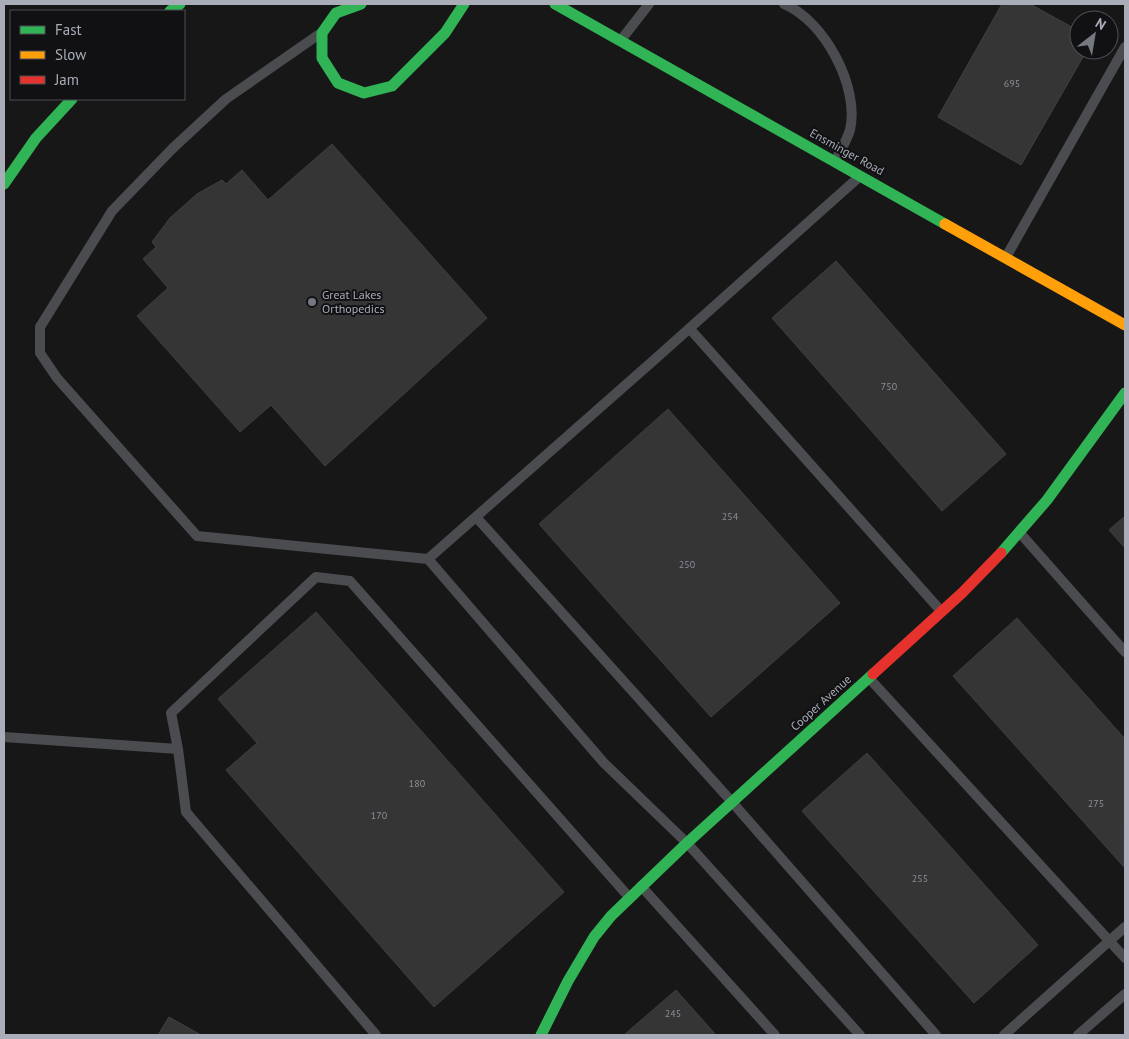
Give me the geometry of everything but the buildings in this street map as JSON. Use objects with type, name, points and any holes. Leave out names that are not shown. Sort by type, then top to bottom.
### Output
[{"type":"main road","points":[[362,4],[336,13],[323,32],[322,58],[338,83],[364,93],[392,86],[445,33],[464,4]]},
{"type":"main road","name":"Ensminger Road","points":[[555,4],[1006,258],[1121,320]]},
{"type":"main road","points":[[4,184],[36,138],[71,100]]},
{"type":"main road","name":"Cooper Avenue","points":[[541,1035],[568,980],[594,937],[629,897],[962,593],[1020,532],[1047,500],[1124,396]]},
{"type":"lane","points":[[620,41],[649,4]]},
{"type":"lane","points":[[784,4],[790,6],[813,24],[832,52],[844,75],[851,100],[850,130],[835,162]]},
{"type":"lane","points":[[323,32],[226,99],[173,148],[112,211],[40,327],[40,353],[57,378],[196,536],[428,559],[604,763],[687,843],[860,1035]]},
{"type":"lane","points":[[1006,258],[1125,47]]},
{"type":"lane","points":[[428,559],[690,329],[860,176]]},
{"type":"lane","points":[[690,329],[941,611]]},
{"type":"lane","points":[[476,517],[732,802],[936,1035]]},
{"type":"lane","points":[[1020,532],[1125,652]]},
{"type":"lane","points":[[376,1035],[186,812],[178,749],[171,713],[316,577],[350,581],[629,897]]},
{"type":"lane","points":[[869,677],[1125,958]]},
{"type":"lane","points":[[4,737],[178,749]]},
{"type":"lane","points":[[641,886],[775,1035]]},
{"type":"lane","points":[[1004,1035],[1125,927]]},
{"type":"lane","points":[[1078,1035],[1125,994]]},
{"type":"traffic: fast","points":[[171,10],[180,4]]},
{"type":"traffic: fast","points":[[361,4],[336,13],[322,33],[322,58],[338,83],[364,93],[392,86],[445,33],[464,4]]},
{"type":"traffic: fast","points":[[555,4],[945,224]]},
{"type":"traffic: fast","points":[[4,184],[36,138],[71,100]]},
{"type":"traffic: fast","points":[[1001,553],[1047,500],[1125,393]]},
{"type":"traffic: fast","points":[[541,1035],[568,981],[594,937],[611,916],[687,843],[873,674]]},
{"type":"traffic: slow","points":[[945,224],[1125,325]]},
{"type":"traffic: jam","points":[[873,674],[962,593],[1001,553]]},
{"type":"place","name":"Great Lakes Orthopedics","points":[[312,302]]}]
